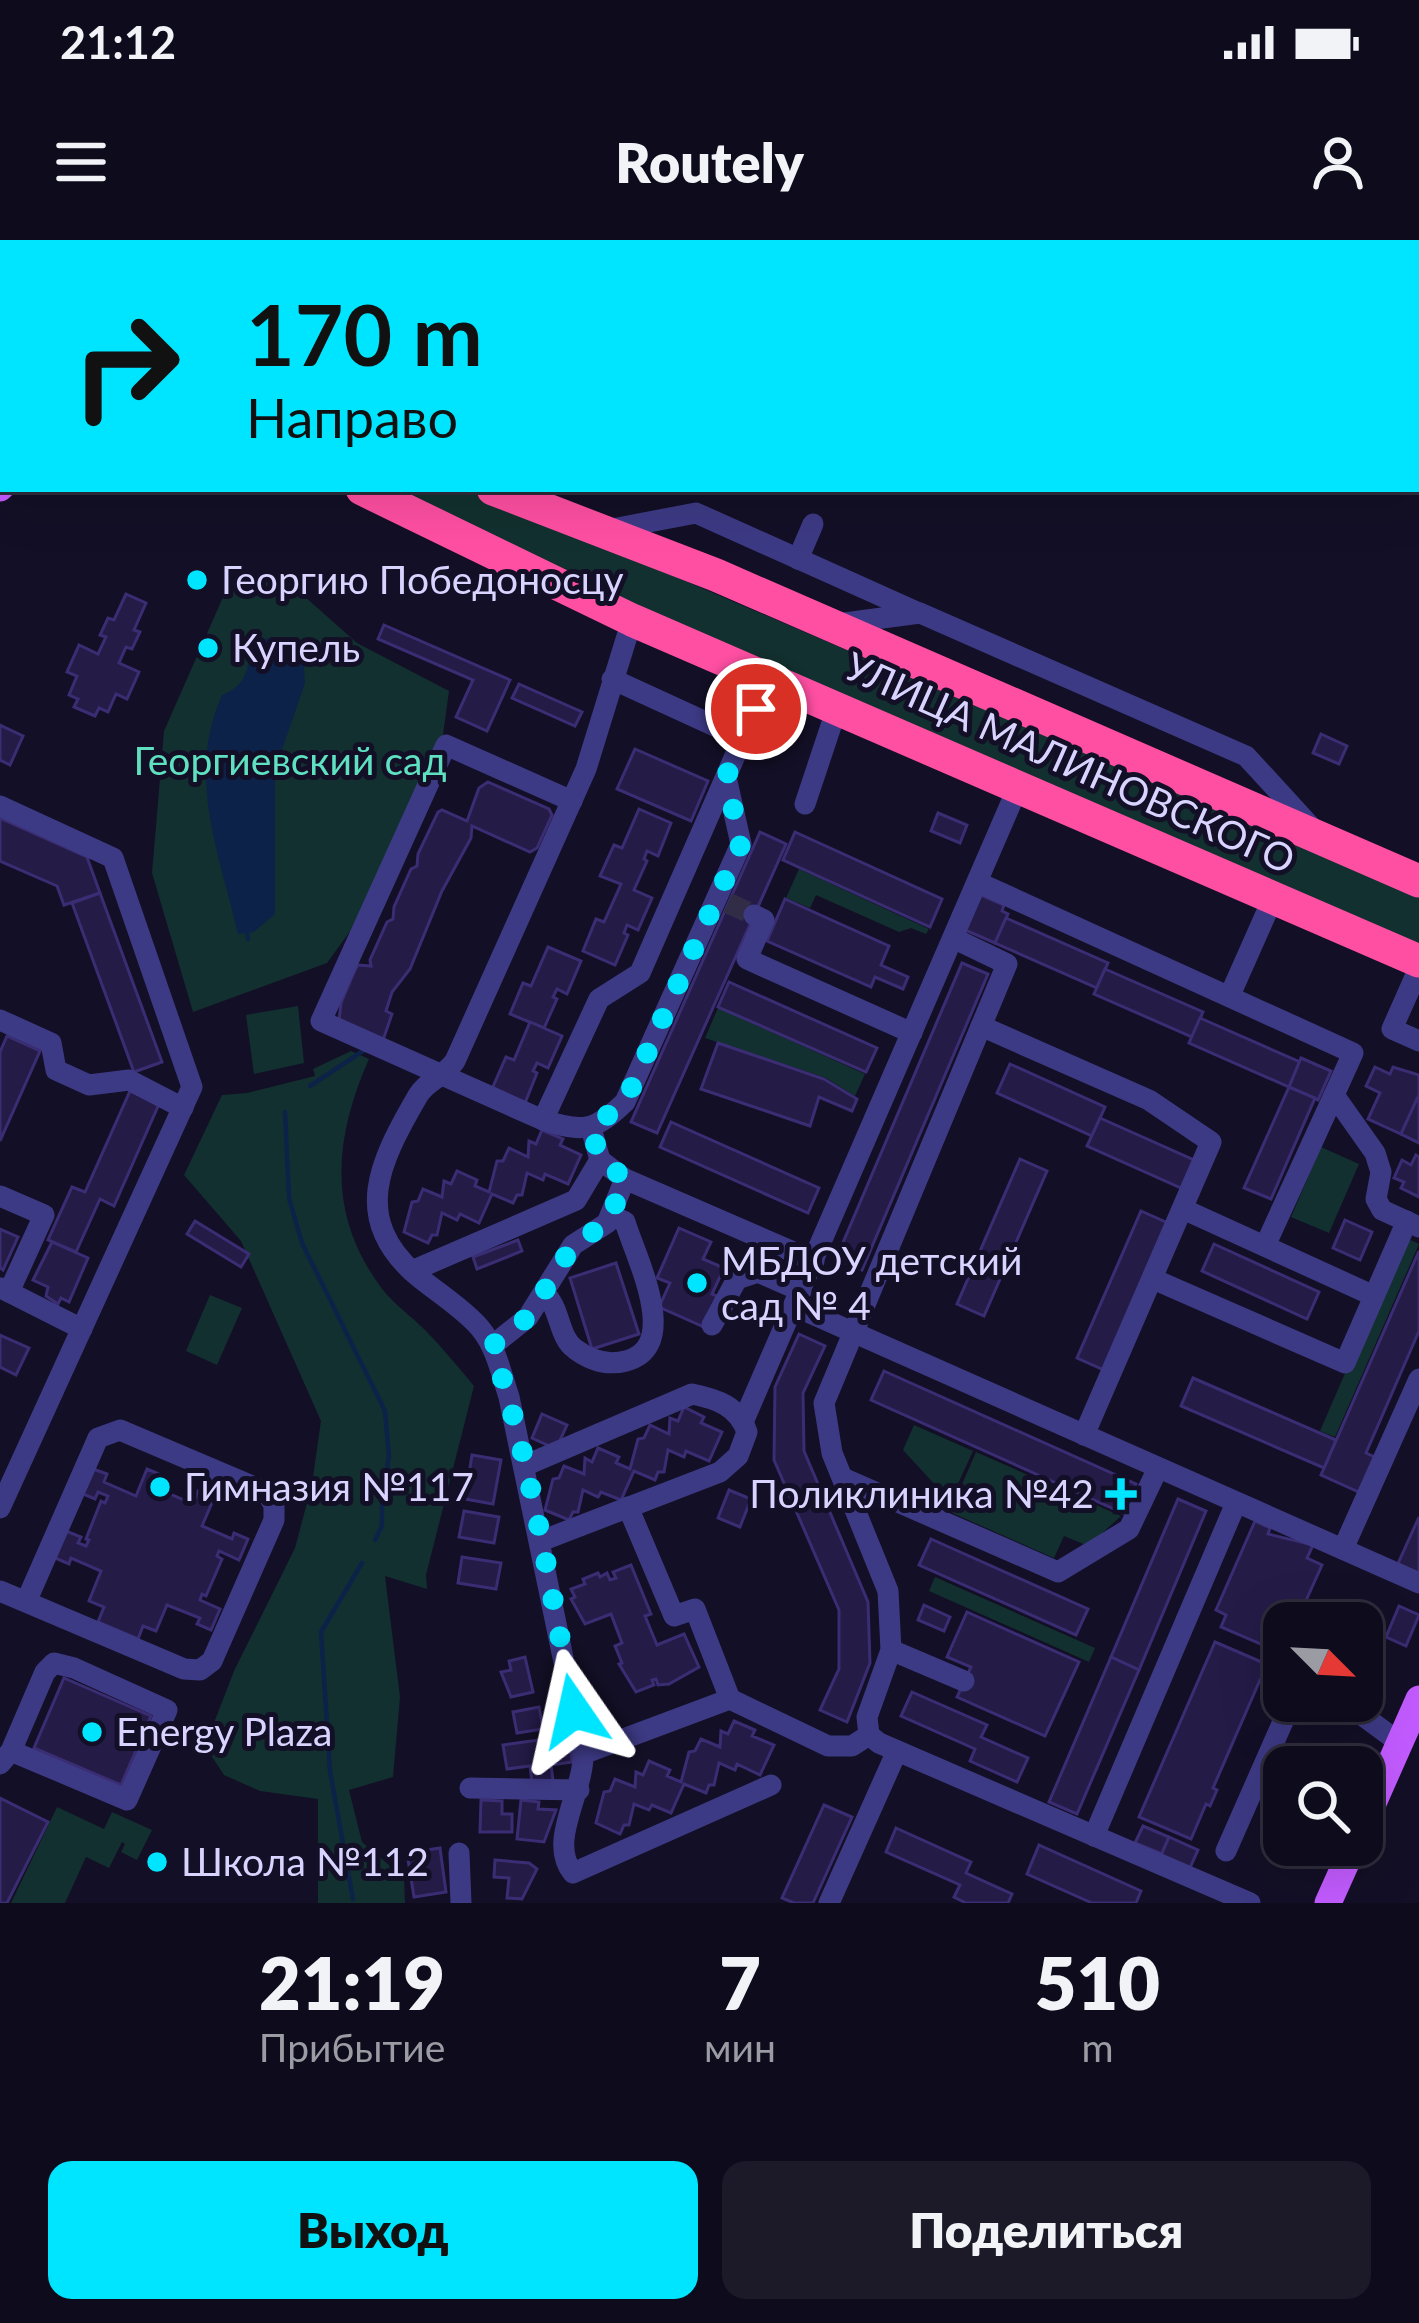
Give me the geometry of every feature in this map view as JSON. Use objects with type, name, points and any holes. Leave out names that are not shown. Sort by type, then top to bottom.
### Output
[{"type":"highway","name":"УЛИЦА МАЛИНОВСКОГО","points":[[368,492],[632,620],[1419,965]]},
{"type":"highway","name":"УЛИЦА МАЛИНОВСКОГО","points":[[502,492],[606,530],[830,625],[1419,881]]},
{"type":"main road","points":[[1383,1783],[1412,1721]]},
{"type":"main road","points":[[1328,1903],[1345,1866]]},
{"type":"street","points":[[606,530],[696,513],[1246,756],[1321,839]]},
{"type":"street","points":[[798,559],[813,524]]},
{"type":"street","points":[[830,625],[920,613]]},
{"type":"street","points":[[632,620],[572,801],[445,1076],[418,1093],[388,1156],[375,1203],[382,1237],[412,1271],[478,1326],[492,1346],[509,1396],[583,1754],[562,1860],[572,1873],[771,1785]]},
{"type":"street","points":[[612,679],[743,739]]},
{"type":"street","points":[[543,1120],[599,999],[640,973],[769,679]]},
{"type":"street","points":[[805,804],[837,708]]},
{"type":"street","points":[[572,801],[446,746],[321,1021],[543,1120],[567,1128],[591,1128],[625,1102],[722,901],[741,844],[726,777]]},
{"type":"street","points":[[542,1541],[720,1472],[745,1446],[743,1422],[1018,787]]},
{"type":"street","points":[[0,806],[113,858],[192,1087],[0,1508]]},
{"type":"street","points":[[977,882],[1353,1053],[1265,1246]]},
{"type":"street","points":[[1230,995],[1273,898]]},
{"type":"street","points":[[754,915],[764,920],[746,959],[912,1033]]},
{"type":"street","points":[[869,1735],[867,1717],[891,1650],[888,1591],[832,1453],[824,1403],[1007,964],[953,938]]},
{"type":"street","points":[[1419,965],[1392,1029],[1419,1041]]},
{"type":"street","points":[[0,1020],[51,1043],[56,1070],[89,1085],[129,1080],[183,1108]]},
{"type":"street","points":[[981,1026],[1149,1100],[1211,1142],[1084,1435]]},
{"type":"street","points":[[1153,1279],[1346,1363],[1413,1224],[1382,1210],[1376,1198],[1381,1172],[1375,1153],[1334,1095]]},
{"type":"street","points":[[591,1128],[600,1160],[626,1179],[814,1261]]},
{"type":"street","points":[[412,1271],[576,1200],[600,1160]]},
{"type":"street","points":[[492,1346],[528,1317],[573,1245],[607,1223],[626,1179]]},
{"type":"street","points":[[0,1196],[44,1215],[4,1290],[82,1329]]},
{"type":"street","points":[[1183,1209],[1375,1295]]},
{"type":"street","points":[[544,1293],[554,1302],[568,1345],[578,1352],[609,1366],[646,1352],[655,1314],[625,1222],[610,1215]]},
{"type":"street","points":[[712,1325],[737,1279],[758,1272],[851,1332],[1419,1582]]},
{"type":"street","points":[[1343,1550],[1419,1378]]},
{"type":"street","points":[[524,1466],[692,1394],[730,1407],[743,1422]]},
{"type":"street","points":[[0,1591],[184,1669],[200,1670],[212,1661],[274,1520],[274,1505],[266,1492],[120,1430],[98,1438],[26,1602]]},
{"type":"street","points":[[843,1478],[1058,1572],[1129,1528],[1158,1468]]},
{"type":"street","points":[[1094,1836],[1237,1502]]},
{"type":"street","points":[[628,1508],[674,1616],[695,1610],[730,1700],[828,1746],[852,1745],[869,1735]]},
{"type":"street","points":[[891,1650],[964,1682]]},
{"type":"street","points":[[54,1664],[74,1668],[166,1710],[127,1800],[5,1758],[45,1672],[54,1664]]},
{"type":"street","points":[[583,1754],[730,1700]]},
{"type":"street","points":[[1383,1713],[1412,1721]]},
{"type":"street","points":[[1226,1851],[1283,1722]]},
{"type":"street","points":[[869,1735],[1250,1903]]},
{"type":"street","points":[[829,1903],[897,1751]]},
{"type":"street","points":[[470,1788],[579,1790]]},
{"type":"street","points":[[459,1853],[461,1903]]},
{"type":"street","points":[[1182,1903],[1193,1879]]},
{"type":"green space","points":[[395,492],[469,492],[573,533],[1419,895],[1419,947],[653,616]]},
{"type":"green space","name":"Георгиевский сад","points":[[277,572],[357,643],[449,691],[443,735],[351,930],[327,963],[193,1012],[152,873],[164,731],[227,588]]},
{"type":"green space","points":[[799,869],[929,929],[926,934],[911,928],[899,932],[816,895],[810,908],[786,898]]},
{"type":"green space","points":[[298,1006],[304,1063],[254,1074],[246,1015]]},
{"type":"green space","points":[[718,1008],[865,1074],[855,1096],[826,1078],[705,1038]]},
{"type":"green space","points":[[351,1051],[369,1059],[343,1148],[344,1206],[352,1234],[383,1290],[474,1386],[426,1575],[427,1589],[385,1576],[400,1697],[393,1777],[349,1790],[362,1842],[404,1878],[405,1903],[318,1903],[318,1799],[260,1791],[224,1775],[205,1746],[234,1671],[295,1548],[312,1484],[321,1421],[241,1241],[184,1175],[222,1095],[315,1076],[313,1069]]},
{"type":"green space","points":[[1321,1147],[1359,1164],[1329,1233],[1291,1217]]},
{"type":"green space","points":[[1404,1237],[1419,1244],[1335,1437],[1320,1431]]},
{"type":"green space","points":[[210,1295],[242,1308],[217,1365],[186,1351]]},
{"type":"green space","points":[[914,1425],[973,1451],[950,1501],[903,1450]]},
{"type":"green space","points":[[976,1452],[1121,1516],[1088,1546],[1064,1536],[1054,1558],[950,1512]]},
{"type":"green space","points":[[935,1577],[1095,1648],[1089,1662],[929,1591]]},
{"type":"green space","points":[[57,1807],[104,1829],[112,1812],[152,1830],[137,1860],[121,1852],[122,1842],[109,1868],[86,1857],[65,1903],[11,1903]]},
{"type":"water","points":[[275,637],[303,653],[305,683],[275,770],[275,914],[254,932],[238,934],[209,814],[207,755],[222,695],[245,674],[250,642]]},
{"type":"building","points":[[126,594],[146,603],[134,630],[140,632],[119,663],[139,672],[127,699],[116,694],[108,712],[99,708],[95,716],[74,707],[78,699],[69,695],[77,676],[67,672],[79,645],[98,654],[106,637],[100,635],[108,618],[114,620]]},
{"type":"building","points":[[384,625],[510,680],[487,731],[456,717],[473,680],[378,639]]},
{"type":"building","points":[[519,684],[582,712],[575,726],[512,698]]},
{"type":"building","points":[[0,725],[23,736],[10,765],[0,760]]},
{"type":"building","points":[[1321,734],[1347,746],[1339,764],[1313,753]]},
{"type":"building","points":[[635,749],[708,781],[691,821],[617,789]]},
{"type":"building","points":[[488,782],[549,809],[552,815],[537,848],[530,852],[472,826],[471,838],[442,891],[410,969],[392,992],[386,1011],[392,1014],[383,1040],[339,1021],[355,970],[358,965],[371,966],[438,812],[467,821],[479,788]]},
{"type":"building","points":[[639,809],[671,823],[658,856],[647,851],[634,890],[652,898],[638,930],[627,925],[624,933],[628,935],[615,965],[583,951],[596,919],[604,922],[621,884],[600,876],[614,845],[622,848]]},
{"type":"building","points":[[938,813],[967,825],[960,843],[931,831]]},
{"type":"building","points":[[0,818],[87,857],[100,893],[64,905],[57,886],[0,861]]},
{"type":"building","points":[[760,832],[786,844],[657,1133],[631,1122]]},
{"type":"building","points":[[795,832],[942,899],[930,927],[783,860]]},
{"type":"building","points":[[100,893],[162,1062],[134,1072],[72,903]]},
{"type":"building","points":[[981,895],[1004,905],[1002,911],[1008,914],[995,943],[965,930]]},
{"type":"building","points":[[785,899],[889,946],[881,965],[908,977],[903,989],[875,977],[871,987],[767,941]]},
{"type":"building","points":[[1006,918],[1108,963],[1097,988],[995,943]]},
{"type":"building","points":[[548,947],[581,961],[567,994],[557,989],[544,1028],[510,1014],[523,983],[531,986]]},
{"type":"building","points":[[962,963],[988,974],[862,1270],[836,1259]]},
{"type":"building","points":[[1105,969],[1203,1012],[1192,1037],[1094,994]]},
{"type":"building","points":[[729,982],[877,1048],[866,1072],[718,1007]]},
{"type":"building","points":[[1200,1018],[1300,1062],[1289,1087],[1189,1043]]},
{"type":"building","points":[[530,1022],[562,1036],[548,1068],[537,1063],[525,1103],[492,1089],[506,1057],[514,1060]]},
{"type":"building","points":[[7,1036],[40,1051],[0,1141],[0,1052]]},
{"type":"building","points":[[718,1043],[824,1079],[857,1099],[852,1111],[819,1097],[810,1126],[701,1089]]},
{"type":"building","points":[[1301,1058],[1331,1071],[1318,1100],[1289,1087]]},
{"type":"building","points":[[1010,1064],[1105,1107],[1092,1136],[997,1093]]},
{"type":"building","points":[[1375,1067],[1390,1074],[1393,1067],[1419,1075],[1419,1095],[1401,1134],[1368,1119],[1380,1093],[1366,1086]]},
{"type":"building","points":[[1289,1087],[1315,1098],[1271,1199],[1244,1188]]},
{"type":"building","points":[[130,1091],[159,1104],[114,1206],[100,1199],[76,1252],[48,1240],[72,1187],[85,1192]]},
{"type":"building","points":[[1419,1100],[1419,1143],[1401,1134]]},
{"type":"building","points":[[1100,1118],[1194,1160],[1181,1188],[1087,1146]]},
{"type":"building","points":[[671,1122],[819,1188],[808,1213],[660,1147]]},
{"type":"building","points":[[542,1130],[563,1139],[560,1145],[581,1155],[568,1184],[545,1174],[543,1180],[527,1173],[522,1195],[513,1203],[492,1194],[479,1223],[460,1214],[457,1220],[442,1213],[437,1235],[428,1243],[404,1232],[412,1202],[418,1201],[423,1189],[442,1197],[444,1181],[451,1184],[457,1171],[489,1192],[497,1161],[503,1161],[509,1148],[528,1157],[529,1141],[536,1144]]},
{"type":"building","points":[[1416,1155],[1419,1197],[1401,1188],[1404,1182],[1394,1178],[1402,1160],[1411,1165]]},
{"type":"building","points":[[1020,1159],[1047,1171],[984,1316],[957,1304]]},
{"type":"building","points":[[1141,1211],[1168,1223],[1104,1370],[1077,1358]]},
{"type":"building","points":[[1345,1220],[1372,1232],[1360,1260],[1333,1248]]},
{"type":"building","points":[[195,1221],[249,1254],[241,1267],[187,1234]]},
{"type":"building","points":[[679,1228],[711,1242],[703,1259],[724,1268],[704,1327],[659,1307],[670,1283],[657,1278]]},
{"type":"building","points":[[0,1229],[18,1237],[3,1270],[0,1268]]},
{"type":"building","points":[[518,1240],[522,1251],[477,1269],[473,1257]]},
{"type":"building","points":[[52,1242],[88,1258],[69,1302],[61,1298],[58,1304],[46,1296],[48,1287],[33,1280]]},
{"type":"building","points":[[1214,1244],[1319,1292],[1307,1319],[1202,1271]]},
{"type":"building","points":[[1419,1251],[1419,1331],[1366,1453],[1377,1458],[1361,1493],[1321,1475]]},
{"type":"building","points":[[616,1263],[639,1334],[592,1349],[570,1278]]},
{"type":"building","points":[[799,1334],[825,1346],[803,1393],[804,1451],[868,1602],[870,1663],[847,1722],[820,1710],[839,1669],[839,1610],[774,1460],[775,1387]]},
{"type":"building","points":[[0,1335],[29,1348],[16,1375],[0,1367]]},
{"type":"building","points":[[884,1371],[1136,1484],[1123,1513],[871,1400]]},
{"type":"building","points":[[1193,1378],[1336,1440],[1324,1468],[1181,1406]]},
{"type":"building","points":[[684,1407],[704,1417],[701,1423],[722,1432],[709,1461],[686,1451],[684,1457],[668,1450],[664,1472],[658,1472],[655,1480],[634,1471],[621,1500],[583,1490],[578,1512],[569,1520],[545,1510],[553,1479],[559,1478],[564,1466],[584,1474],[585,1458],[592,1462],[598,1448],[619,1457],[616,1463],[630,1469],[638,1439],[644,1438],[650,1425],[669,1434],[670,1418],[678,1421]]},
{"type":"building","points":[[542,1414],[567,1425],[556,1449],[532,1438]]},
{"type":"building","points":[[472,1455],[501,1460],[493,1504],[465,1499]]},
{"type":"building","points":[[93,1469],[107,1474],[104,1482],[136,1496],[147,1469],[164,1476],[159,1489],[193,1504],[198,1491],[214,1498],[202,1526],[232,1539],[234,1533],[248,1539],[239,1560],[219,1551],[217,1556],[222,1559],[200,1600],[220,1609],[211,1630],[197,1624],[200,1618],[167,1605],[156,1631],[143,1626],[138,1639],[98,1622],[104,1607],[89,1601],[101,1571],[71,1558],[69,1564],[55,1558],[66,1531],[81,1537],[78,1543],[86,1546],[101,1501],[105,1503],[108,1496],[98,1492],[95,1499],[83,1494]]},
{"type":"building","points":[[729,1490],[751,1499],[740,1527],[718,1518]]},
{"type":"building","points":[[1178,1499],[1206,1511],[1139,1670],[1111,1657]]},
{"type":"building","points":[[464,1511],[499,1517],[494,1543],[459,1537]]},
{"type":"building","points":[[1419,1517],[1419,1578],[1396,1568]]},
{"type":"building","points":[[1255,1521],[1270,1528],[1268,1534],[1313,1545],[1307,1558],[1322,1565],[1305,1602],[1263,1602],[1263,1645],[1221,1627],[1226,1615],[1216,1610]]},
{"type":"building","points":[[931,1539],[1088,1609],[1076,1635],[919,1565]]},
{"type":"building","points":[[462,1557],[501,1563],[496,1589],[458,1583]]},
{"type":"building","points":[[631,1565],[651,1614],[645,1616],[657,1645],[684,1634],[699,1667],[669,1684],[652,1680],[654,1685],[636,1692],[619,1664],[615,1646],[622,1643],[611,1614],[585,1624],[571,1599],[575,1597],[571,1589],[585,1584],[583,1579],[607,1573],[610,1580],[616,1578],[613,1572]]},
{"type":"building","points":[[924,1605],[950,1617],[944,1631],[918,1620]]},
{"type":"building","points":[[1399,1606],[1419,1615],[1406,1646],[1386,1637]]},
{"type":"building","points":[[967,1612],[1079,1662],[1045,1736],[957,1697],[971,1667],[947,1657]]},
{"type":"building","points":[[1215,1642],[1263,1663],[1263,1682],[1191,1839],[1139,1817]]},
{"type":"building","points":[[525,1657],[533,1692],[511,1697],[501,1672],[511,1670],[509,1661]]},
{"type":"building","points":[[1111,1657],[1139,1670],[1077,1814],[1049,1802]]},
{"type":"building","name":"Energy Plaza","points":[[64,1678],[151,1716],[121,1785],[34,1748]]},
{"type":"building","points":[[912,1692],[987,1725],[981,1737],[1028,1758],[1017,1782],[970,1761],[975,1749],[901,1716]]},
{"type":"building","points":[[539,1707],[543,1729],[517,1733],[513,1712]]},
{"type":"building","points":[[734,1721],[755,1730],[752,1736],[774,1745],[760,1775],[737,1764],[735,1770],[719,1763],[714,1785],[706,1793],[684,1784],[671,1813],[634,1804],[629,1825],[620,1834],[596,1823],[604,1792],[610,1791],[615,1779],[635,1787],[636,1772],[643,1775],[649,1761],[670,1770],[667,1776],[681,1782],[689,1752],[695,1751],[701,1739],[720,1747],[721,1731],[728,1734]]},
{"type":"building","points":[[546,1739],[547,1746],[570,1743],[572,1762],[551,1765],[553,1780],[532,1783],[530,1766],[507,1769],[503,1745]]},
{"type":"building","points":[[0,1798],[48,1822],[7,1903],[0,1903]]},
{"type":"building","points":[[481,1800],[502,1801],[502,1814],[512,1814],[512,1832],[480,1832]]},
{"type":"building","points":[[521,1800],[539,1802],[538,1809],[556,1810],[544,1842],[517,1839]]},
{"type":"building","points":[[824,1805],[852,1817],[813,1903],[794,1903],[782,1898]]},
{"type":"building","points":[[1143,1826],[1169,1837],[1162,1854],[1135,1843]]},
{"type":"building","points":[[896,1828],[971,1862],[966,1873],[1012,1894],[1008,1903],[966,1903],[954,1897],[960,1885],[886,1852]]},
{"type":"building","points":[[1169,1837],[1198,1850],[1188,1872],[1159,1860]]},
{"type":"building","points":[[1039,1845],[1141,1891],[1136,1903],[1092,1903],[1027,1874]]},
{"type":"building","points":[[440,1848],[446,1892],[414,1897],[407,1853]]},
{"type":"building","points":[[495,1860],[529,1863],[537,1869],[522,1899],[507,1898],[509,1878],[494,1877]]},
{"type":"waterway","points":[[247,933],[248,939]]},
{"type":"waterway","points":[[310,1086],[366,1049]]},
{"type":"waterway","points":[[285,1112],[289,1198],[302,1243],[385,1411],[389,1457],[382,1526],[375,1540]]},
{"type":"waterway","points":[[353,1899],[330,1771],[321,1632],[362,1563]]},
{"type":"tunnel","points":[[728,903],[754,915]]},
{"type":"place","name":"Георгию Победоносцу","points":[[197,580]]},
{"type":"place","name":"Купель","points":[[208,648]]},
{"type":"place","name":"МБДОУ детский сад № 4","points":[[697,1283]]},
{"type":"place","name":"Гимназия №117","points":[[160,1487]]},
{"type":"place","name":"Поликлиника №42","points":[[1121,1494]]},
{"type":"place","name":"Energy Plaza","points":[[92,1732]]},
{"type":"place","name":"Школа №112","points":[[157,1862]]},
{"type":"route","points":[[574,1711],[509,1396],[492,1346],[528,1317],[573,1245],[607,1223],[626,1179],[600,1160],[591,1128],[625,1102],[741,844],[726,777],[756,709]]}]
